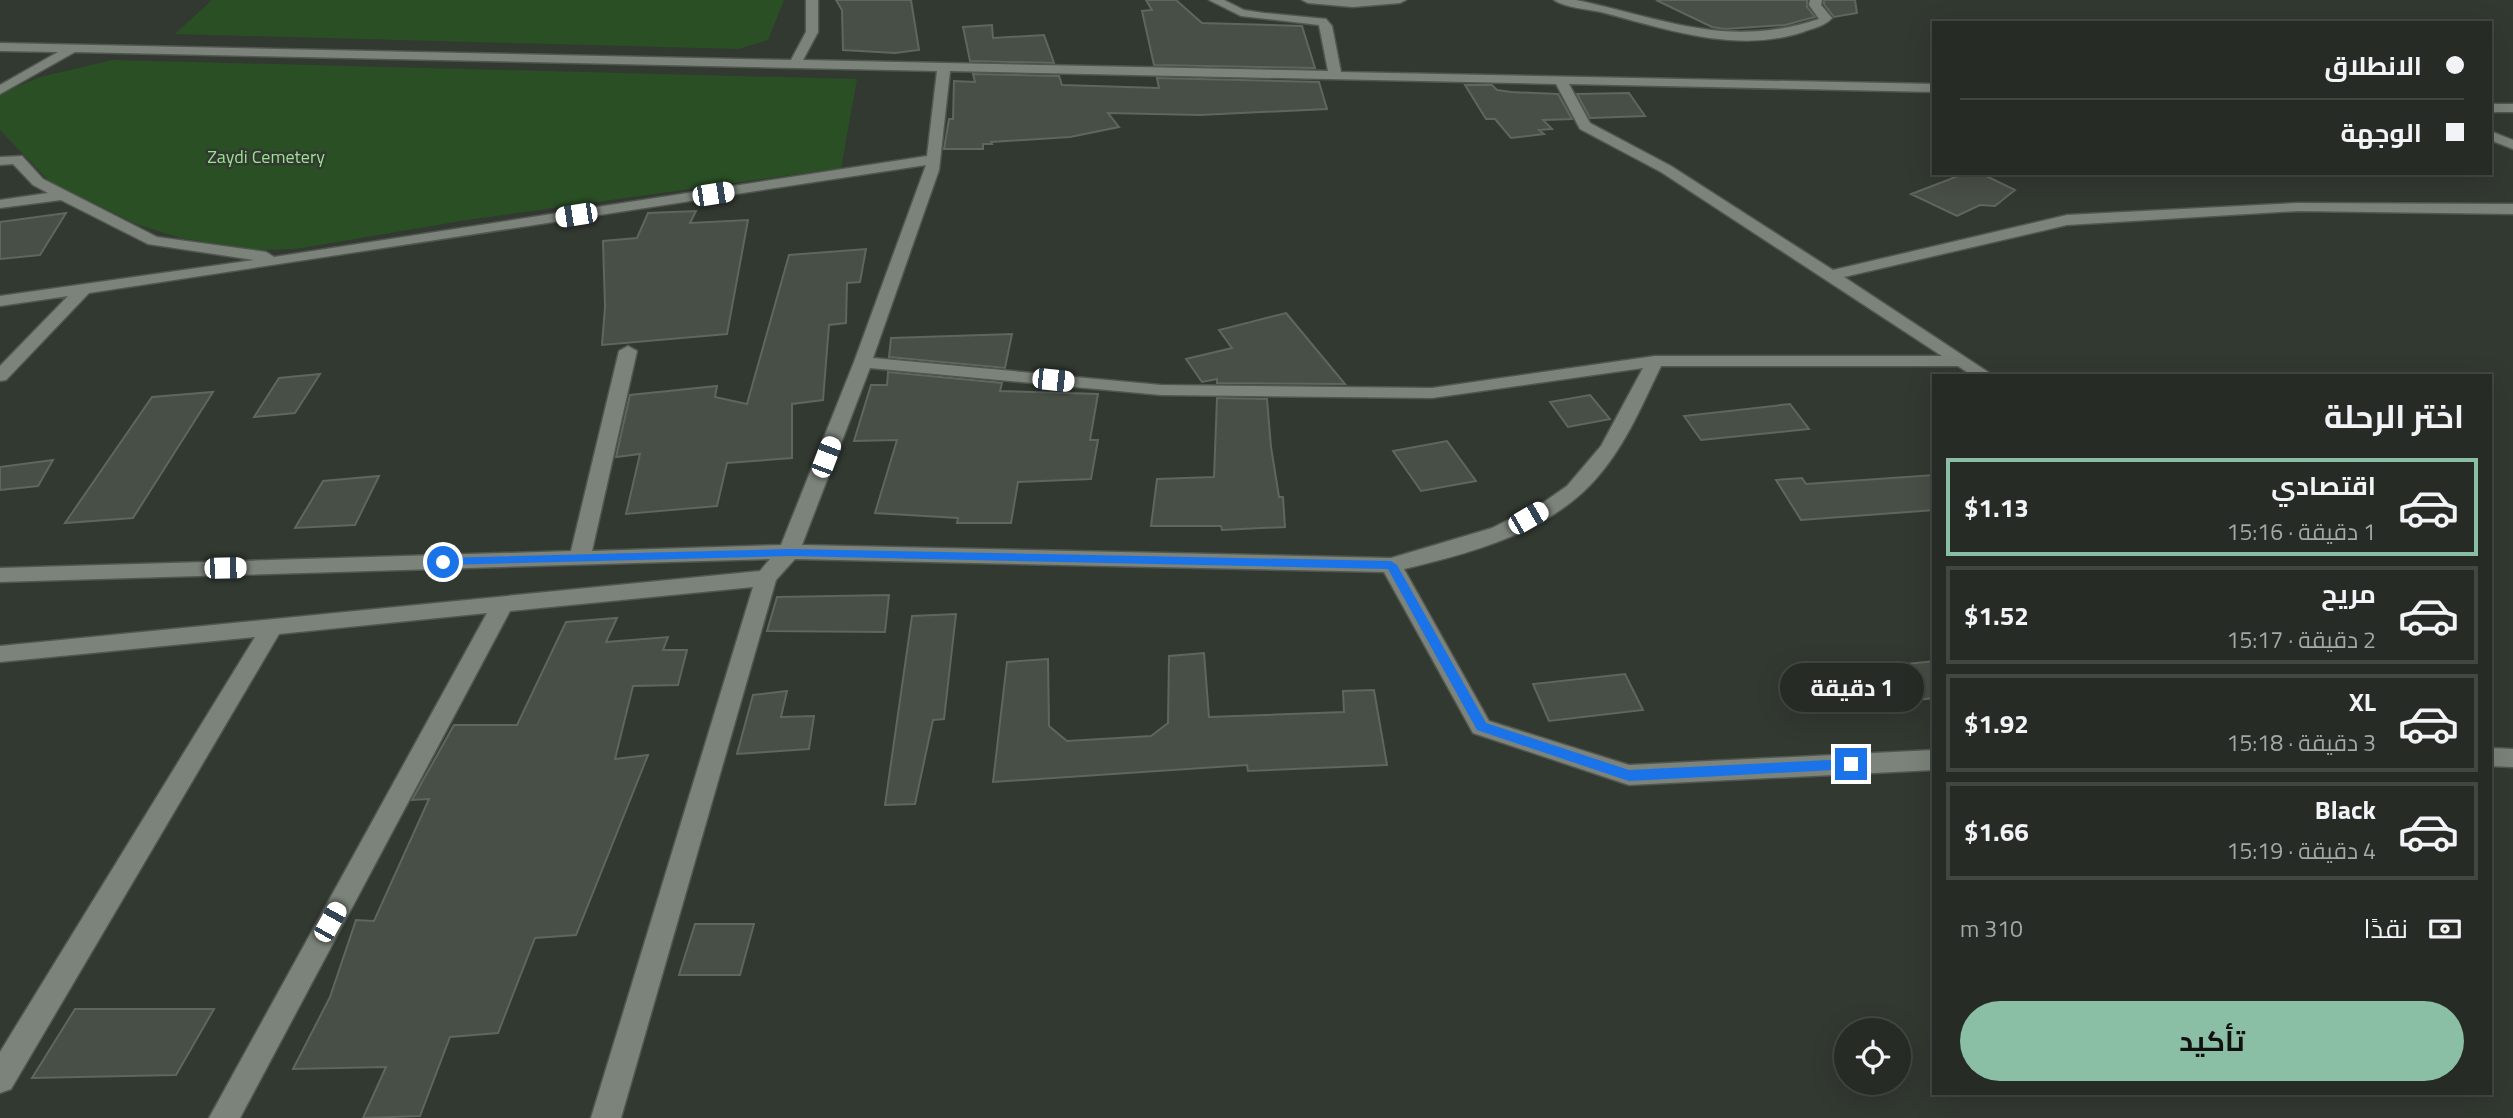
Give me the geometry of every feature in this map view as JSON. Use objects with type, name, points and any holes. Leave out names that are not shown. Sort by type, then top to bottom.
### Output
[{"type":"street","points":[[795,64],[812,32],[813,0]]},
{"type":"street","points":[[1215,0],[1241,13],[1322,22],[1326,26],[1335,76]]},
{"type":"street","points":[[1308,0],[1353,4],[1401,0]]},
{"type":"street","points":[[1560,0],[1699,33],[1742,39],[1786,35],[1822,21],[1826,18],[1815,5],[1816,0]]},
{"type":"street","points":[[0,47],[1932,88]]},
{"type":"street","points":[[0,90],[74,48]]},
{"type":"street","points":[[606,1118],[766,578],[789,552],[863,362],[934,159],[944,68]]},
{"type":"street","points":[[1560,79],[1585,126],[1666,169],[1982,374]]},
{"type":"street","points":[[2492,108],[2513,108]]},
{"type":"street","points":[[2492,136],[2513,145]]},
{"type":"street","points":[[0,161],[17,159],[38,182],[153,241],[288,260]]},
{"type":"street","points":[[0,301],[288,260],[934,159]]},
{"type":"street","points":[[0,204],[64,195]]},
{"type":"street","points":[[1833,275],[2067,220],[2298,206],[2513,209]]},
{"type":"street","points":[[0,376],[83,290]]},
{"type":"street","points":[[580,557],[628,351]]},
{"type":"street","points":[[863,362],[1161,390],[1432,393],[1655,361],[1961,361]]},
{"type":"street","points":[[0,575],[789,552],[1391,565],[1490,537],[1540,511],[1582,483],[1610,446],[1655,361]]},
{"type":"street","points":[[1391,565],[1481,727],[1629,775],[1932,760]]},
{"type":"street","points":[[0,654],[766,578]]},
{"type":"street","points":[[224,1118],[503,604]]},
{"type":"street","points":[[0,1079],[272,627]]},
{"type":"street","points":[[2492,757],[2513,758]]},
{"type":"green space","points":[[212,0],[784,0],[768,40],[738,49],[175,34]]},
{"type":"green space","name":"Zaydi Cemetery","points":[[113,60],[857,79],[841,168],[467,220],[295,249],[260,250],[180,238],[136,224],[49,181],[0,130],[0,94],[40,77]]},
{"type":"building","points":[[836,0],[911,0],[919,50],[895,53],[843,50],[842,10]]},
{"type":"building","points":[[1146,0],[1176,0],[1202,23],[1302,26],[1315,68],[1154,65],[1142,11],[1152,10]]},
{"type":"building","points":[[1656,0],[1807,0],[1807,7],[1815,17],[1785,25],[1725,29],[1712,27]]},
{"type":"building","points":[[1824,0],[1855,0],[1857,13],[1834,17]]},
{"type":"building","points":[[992,25],[993,38],[1044,35],[1054,63],[970,61],[963,27]]},
{"type":"building","points":[[973,74],[1059,76],[1062,85],[1159,88],[1157,78],[1319,82],[1327,109],[1200,115],[1108,113],[1119,127],[1070,137],[991,142],[992,144],[983,144],[983,149],[944,149],[949,119],[953,119],[954,81],[975,82]]},
{"type":"building","points":[[1465,85],[1492,85],[1497,90],[1511,92],[1558,94],[1572,119],[1543,120],[1552,129],[1539,130],[1544,134],[1511,138],[1495,119],[1486,119]]},
{"type":"building","points":[[1629,93],[1645,116],[1590,118],[1577,94]]},
{"type":"building","points":[[1961,175],[1984,175],[2015,190],[1995,206],[1980,205],[1957,216],[1911,194]]},
{"type":"building","points":[[696,211],[690,223],[748,220],[727,334],[602,345],[605,307],[603,241],[637,238],[648,213]]},
{"type":"building","points":[[66,213],[40,255],[0,259],[0,222]]},
{"type":"building","points":[[866,249],[860,282],[847,283],[846,323],[829,325],[823,400],[792,404],[792,458],[727,463],[717,506],[626,514],[640,454],[616,457],[630,395],[717,386],[715,397],[747,404],[789,255]]},
{"type":"building","points":[[1286,313],[1345,384],[1217,383],[1217,379],[1202,382],[1186,359],[1232,348],[1219,330]]},
{"type":"building","points":[[1012,334],[1005,368],[889,357],[891,338]]},
{"type":"building","points":[[888,372],[1002,383],[1000,391],[1098,394],[1090,440],[1098,440],[1091,479],[1018,482],[1011,523],[957,523],[958,518],[875,513],[897,440],[854,441],[871,385],[887,385]]},
{"type":"building","points":[[320,374],[295,413],[254,417],[279,378]]},
{"type":"building","points":[[213,392],[133,518],[65,523],[152,397]]},
{"type":"building","points":[[1590,395],[1610,419],[1568,427],[1550,402]]},
{"type":"building","points":[[1217,398],[1267,399],[1271,447],[1279,497],[1283,497],[1285,527],[1222,530],[1221,526],[1151,526],[1157,479],[1214,477]]},
{"type":"building","points":[[1790,404],[1809,429],[1701,440],[1684,416]]},
{"type":"building","points":[[1447,441],[1476,481],[1421,491],[1393,451]]},
{"type":"building","points":[[53,460],[38,486],[0,490],[0,467]]},
{"type":"building","points":[[1932,475],[1932,510],[1801,520],[1776,480],[1802,478],[1806,484]]},
{"type":"building","points":[[379,476],[355,525],[295,528],[323,481]]},
{"type":"building","points":[[889,595],[885,632],[767,631],[777,597]]},
{"type":"building","points":[[956,614],[944,719],[933,720],[915,804],[885,805],[912,616]]},
{"type":"building","points":[[617,618],[606,642],[668,637],[663,650],[687,650],[678,685],[633,686],[615,759],[648,755],[576,935],[535,938],[498,1033],[450,1037],[420,1116],[363,1118],[386,1067],[293,1069],[330,997],[356,920],[374,921],[429,799],[412,800],[454,725],[517,725],[566,622]]},
{"type":"building","points":[[1204,653],[1209,717],[1344,712],[1343,691],[1374,690],[1387,765],[1248,771],[1247,765],[993,782],[1007,662],[1048,659],[1049,726],[1067,741],[1151,736],[1168,723],[1169,656]]},
{"type":"building","points":[[1932,661],[1932,698],[1841,708],[1820,673]]},
{"type":"building","points":[[1625,674],[1643,710],[1549,721],[1533,684]]},
{"type":"building","points":[[787,691],[781,717],[814,716],[809,749],[737,754],[753,695]]},
{"type":"building","points":[[695,924],[754,924],[740,975],[679,975]]},
{"type":"building","points":[[75,1009],[214,1009],[176,1075],[32,1078]]},
{"type":"route","points":[[443,562],[789,552],[1391,565],[1481,727],[1629,775],[1851,764]]}]
